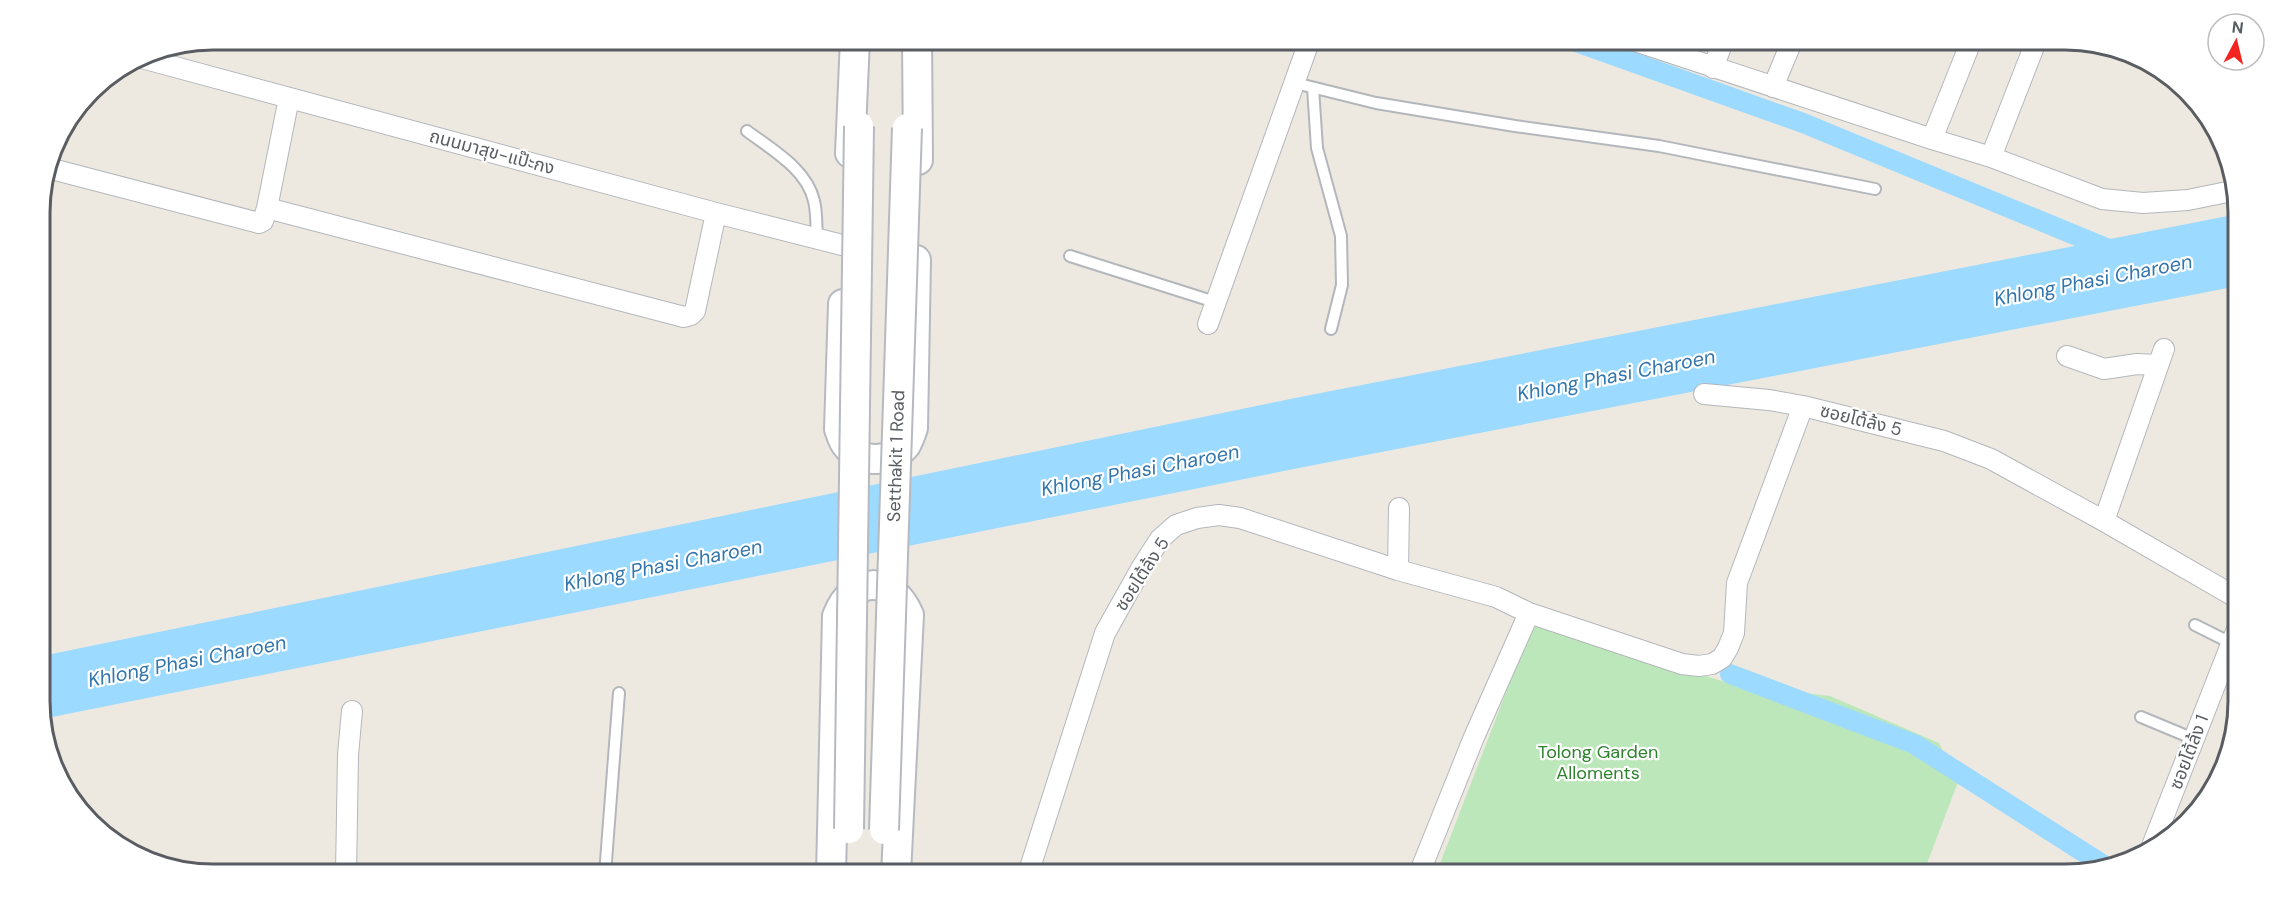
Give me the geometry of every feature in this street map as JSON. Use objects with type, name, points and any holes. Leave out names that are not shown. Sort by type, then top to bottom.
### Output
[{"type":"main road","points":[[855,50],[839,429],[847,446],[854,453],[866,458],[888,458],[899,452],[908,443],[914,428],[919,114],[917,50]]},
{"type":"main road","points":[[847,864],[860,50]]},
{"type":"main road","name":"Setthakit 1 Road","points":[[882,864],[909,50]]},
{"type":"main road","points":[[831,864],[837,616],[842,602],[851,592],[876,585],[896,593],[903,600],[909,615],[897,864]]},
{"type":"street","points":[[1208,324],[1304,86],[1309,50]]},
{"type":"street","points":[[1661,50],[1991,157],[2102,199],[2154,202],[2188,200],[2227,191]]},
{"type":"street","points":[[1713,68],[1720,50]]},
{"type":"street","points":[[1773,87],[1788,50]]},
{"type":"street","points":[[1932,139],[1968,50]]},
{"type":"street","points":[[1991,157],[2033,50]]},
{"type":"street","name":"ถนนมาสุข-แป๊ะกง","points":[[153,61],[846,246]]},
{"type":"street","points":[[55,170],[257,223],[263,221],[267,207],[289,98]]},
{"type":"street","points":[[267,207],[684,317],[695,311],[716,213]]},
{"type":"street","points":[[2067,356],[2104,369],[2137,364],[2161,357],[2104,521]]},
{"type":"street","points":[[1704,394],[1769,400],[1803,406]]},
{"type":"street","name":"ซอยโต้ล้ง 5","points":[[1031,864],[1105,633],[1160,539],[1176,525],[1197,518],[1218,515],[1240,518],[1398,570],[1496,597],[1529,613],[1682,664],[1699,666],[1712,664],[1722,658],[1734,633],[1737,583],[1803,406],[1944,441],[1991,459],[2104,521],[2228,594]]},
{"type":"street","points":[[1398,570],[1399,508]]},
{"type":"street","points":[[1423,863],[1497,684],[1529,613]]},
{"type":"street","name":"ซอยโต้ล้ง 1","points":[[2156,836],[2228,651]]},
{"type":"street","points":[[346,864],[348,755],[352,711]]},
{"type":"lane","points":[[1331,329],[1342,285],[1341,236],[1317,148],[1304,86],[1388,105],[1659,146],[1875,189]]},
{"type":"lane","points":[[747,131],[788,162],[807,183],[814,200],[816,238]]},
{"type":"lane","points":[[1070,256],[1215,302]]},
{"type":"lane","points":[[2195,625],[2228,642]]},
{"type":"lane","points":[[606,864],[619,693]]},
{"type":"lane","points":[[2141,717],[2194,739]]},
{"type":"green space","name":"Tolong Garden Alloments","points":[[1532,625],[1736,685],[1830,696],[1939,743],[1958,782],[1927,863],[1440,863]]},
{"type":"water","name":"Khlong Phasi Charoen","points":[[2228,216],[2228,288],[1304,467],[51,717],[49,655],[1295,398]]},
{"type":"waterway","points":[[1599,50],[1803,123],[2116,252]]},
{"type":"waterway","points":[[1730,674],[1914,744],[2096,860]]}]
